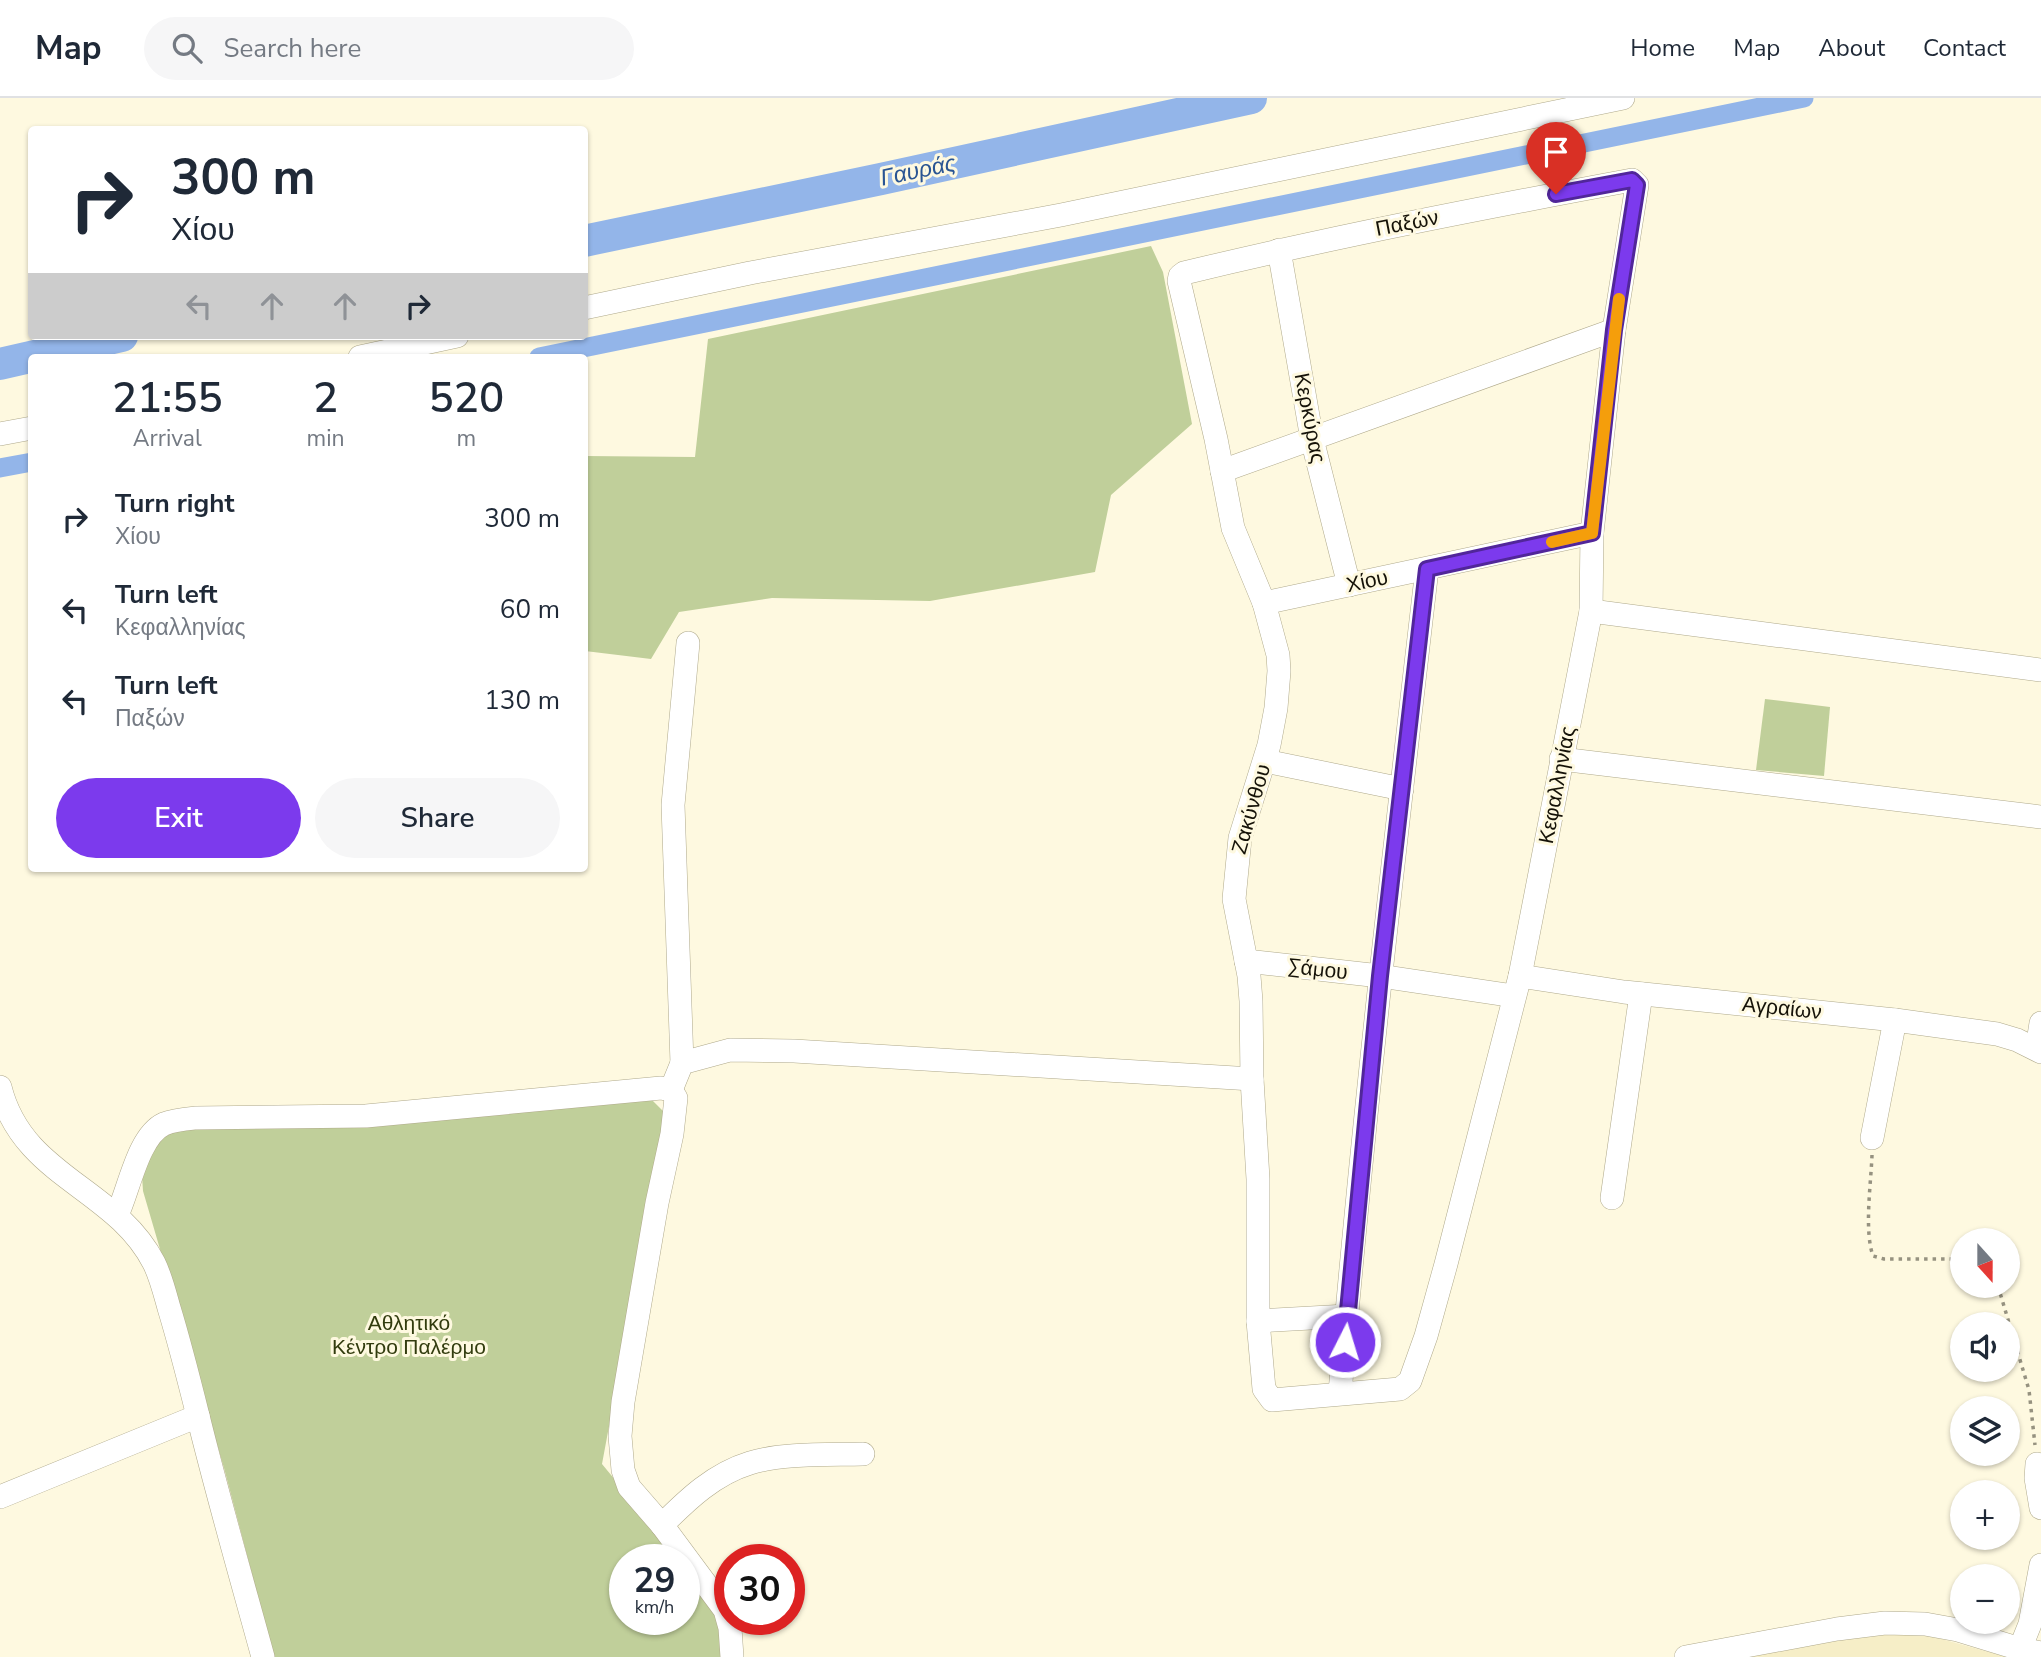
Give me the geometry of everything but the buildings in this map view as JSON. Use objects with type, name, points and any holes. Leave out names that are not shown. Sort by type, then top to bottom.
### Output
[{"type":"street","points":[[588,308],[750,273],[1061,215],[1623,98]]},
{"type":"street","name":"Παξών","points":[[1184,273],[1405,223],[1632,180]]},
{"type":"street","name":"Κεφαλληνίας","points":[[1340,1393],[1400,1389],[1410,1381],[1446,1264],[1517,986],[1591,611],[1592,533],[1614,330],[1637,185],[1632,180]]},
{"type":"street","name":"Κερκύρας","points":[[1279,250],[1312,439],[1349,584]]},
{"type":"street","name":"Ζακύνθου","points":[[1184,273],[1179,281],[1237,541],[1265,603],[1278,655],[1276,708],[1265,761],[1244,824],[1236,862],[1234,899],[1251,1001],[1258,1179],[1258,1321],[1264,1389],[1272,1399],[1340,1393]]},
{"type":"street","points":[[1222,471],[1614,330]]},
{"type":"street","points":[[374,354],[439,340]]},
{"type":"street","points":[[0,434],[28,429]]},
{"type":"street","name":"Χίου","points":[[1265,603],[1592,533]]},
{"type":"street","points":[[1340,1393],[1380,976],[1427,569]]},
{"type":"street","points":[[1591,611],[2041,670]]},
{"type":"street","points":[[671,1090],[682,1063],[673,805],[688,643]]},
{"type":"street","points":[[1561,759],[2041,817]]},
{"type":"street","points":[[1265,761],[1402,789]]},
{"type":"street","name":"Σάμου","points":[[1246,961],[1380,976],[1517,986]]},
{"type":"street","name":"Αγραίων","points":[[1517,986],[1641,994],[1895,1020],[1997,1034],[2039,1050]]},
{"type":"street","points":[[1612,1198],[1641,994]]},
{"type":"street","points":[[1872,1138],[1895,1020]]},
{"type":"street","points":[[2039,1050],[2041,1023]]},
{"type":"street","points":[[682,1063],[730,1050],[794,1051],[1252,1079]]},
{"type":"street","points":[[0,1087],[13,1120],[36,1152],[117,1216],[144,1246],[155,1265],[188,1373],[263,1657]]},
{"type":"street","points":[[117,1216],[146,1141],[159,1127],[177,1120],[366,1116],[660,1088],[671,1090],[676,1098],[675,1114],[622,1402],[620,1436],[629,1488],[662,1525],[725,1610],[730,1628],[732,1657]]},
{"type":"street","points":[[1258,1321],[1347,1316]]},
{"type":"street","points":[[0,1497],[198,1416]]},
{"type":"street","points":[[662,1525],[683,1503],[706,1485],[751,1462],[772,1458],[863,1454]]},
{"type":"street","points":[[2037,1464],[2036,1478],[2041,1508]]},
{"type":"street","points":[[1686,1657],[1837,1629],[1885,1623],[1925,1624],[1958,1630],[2030,1651],[2029,1624],[2041,1565]]},
{"type":"path","points":[[1872,1138],[1869,1231],[1873,1256],[1884,1259],[1950,1259]]},
{"type":"path","points":[[2002,1298],[2029,1390],[2037,1464]]},
{"type":"shaded area","points":[[1865,1634],[1923,1634],[2007,1657],[1747,1657]]},
{"type":"green space","points":[[1151,246],[1163,272],[1192,424],[1111,495],[1095,572],[930,601],[772,598],[679,612],[651,659],[588,651],[588,456],[695,457],[708,339]]},
{"type":"green space","points":[[1765,699],[1830,707],[1824,776],[1756,770]]},
{"type":"green space","name":"Αθλητικό Κέντρο Παλέρμο","points":[[652,1100],[663,1111],[666,1120],[602,1464],[668,1544],[609,1544],[609,1635],[700,1635],[700,1585],[714,1602],[714,1635],[722,1635],[726,1657],[274,1657],[224,1468],[143,1191],[143,1166],[167,1130]]},
{"type":"waterway","name":"Γαυράς","points":[[588,240],[1251,98]]},
{"type":"waterway","points":[[554,354],[1804,98]]},
{"type":"waterway","name":"Γαυράς","points":[[44,354],[105,340]]},
{"type":"waterway","name":"Γαυράς","points":[[0,364],[28,358]]},
{"type":"waterway","points":[[0,468],[28,463]]},
{"type":"slow traffic","points":[[1552,542],[1592,533],[1619,299]]},
{"type":"route","points":[[1345,1342],[1380,976],[1427,569],[1592,533],[1614,330],[1637,185],[1632,180],[1556,194]]}]
